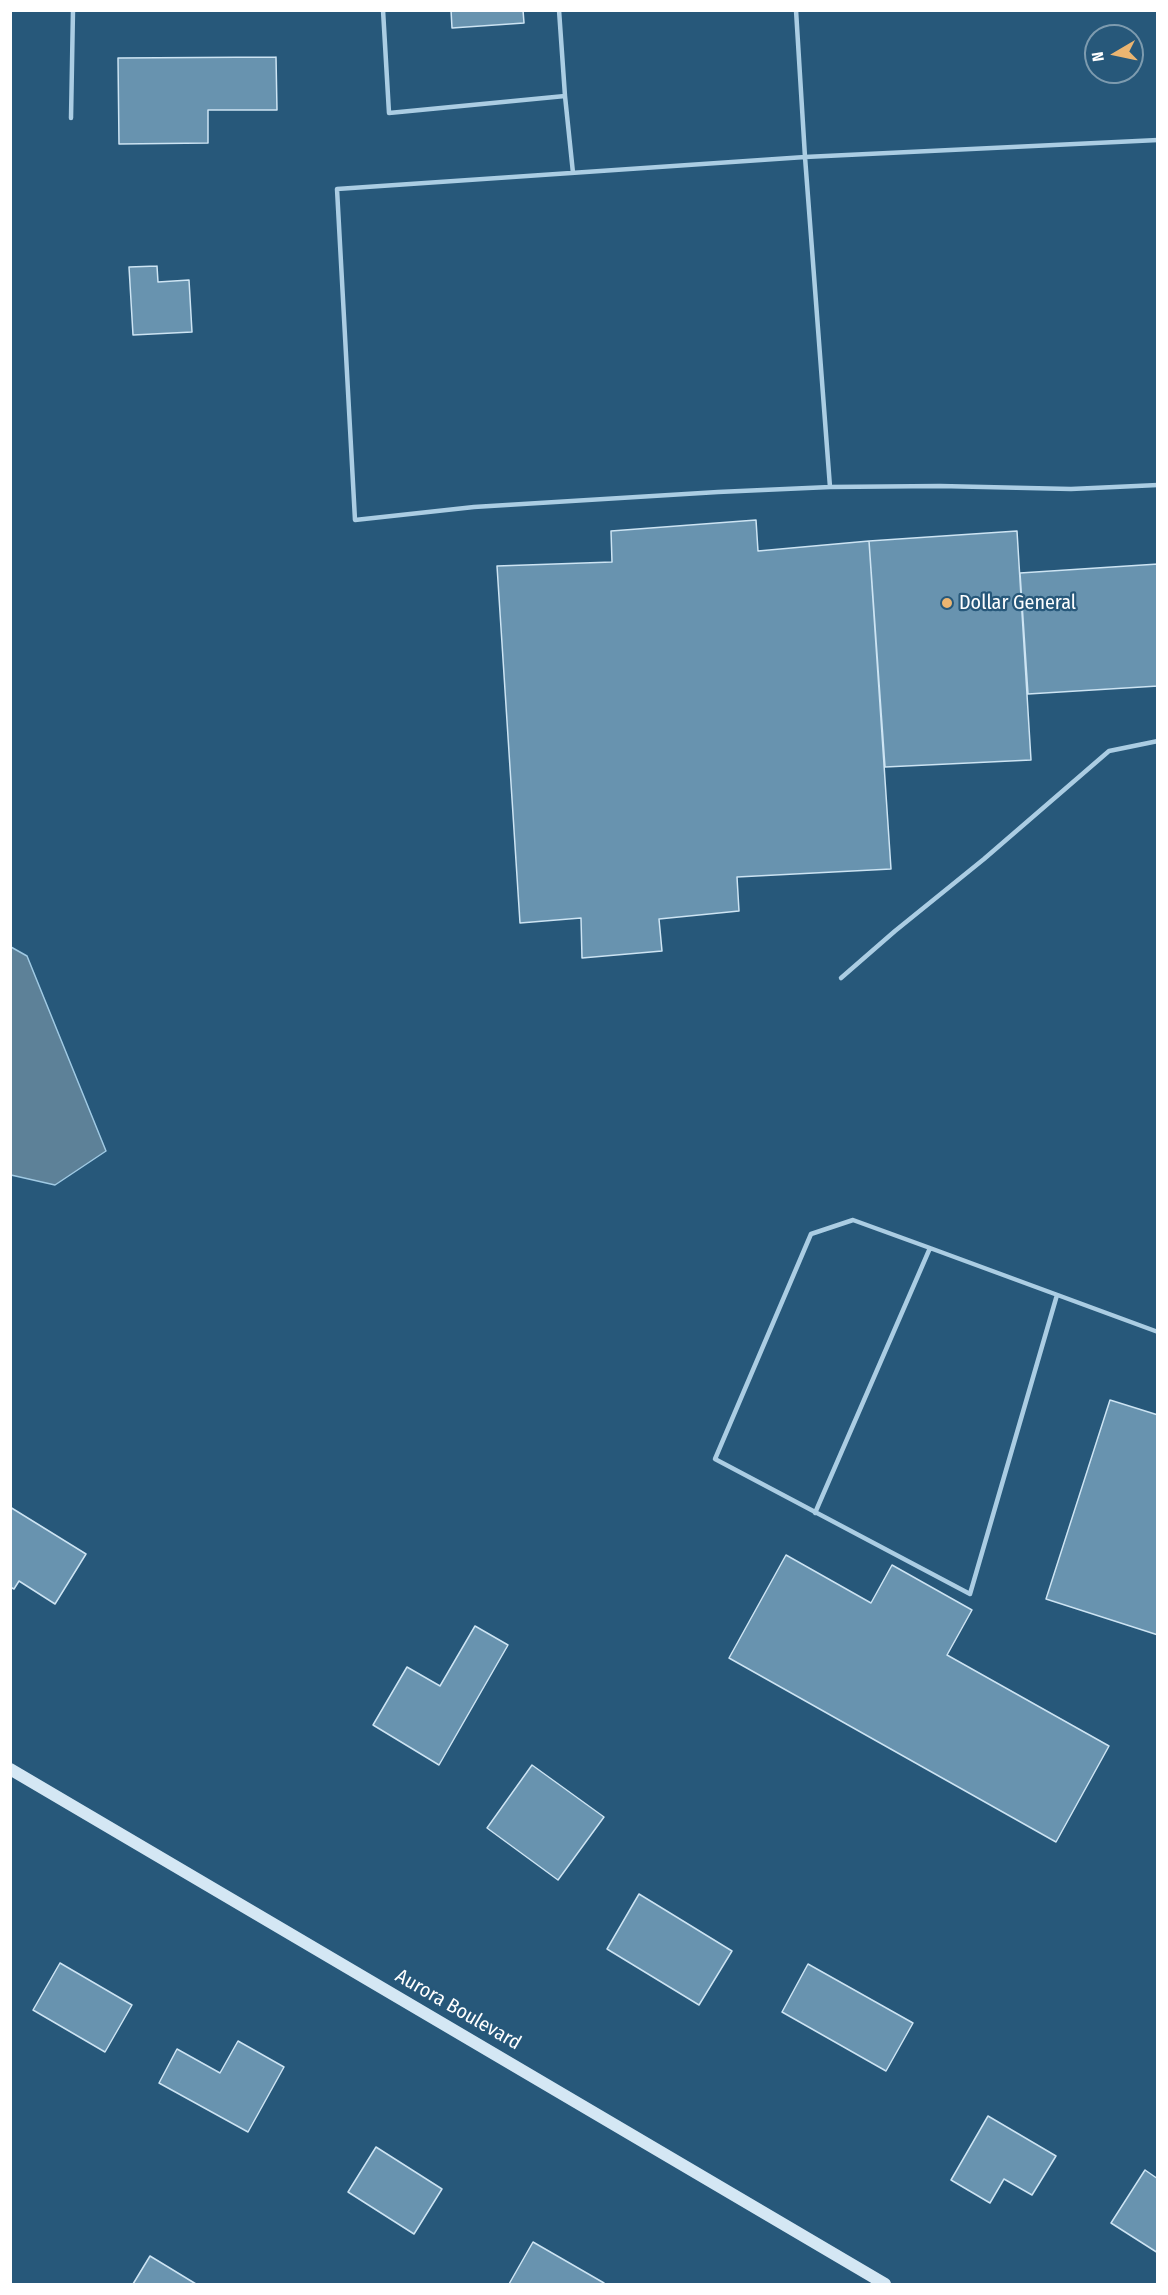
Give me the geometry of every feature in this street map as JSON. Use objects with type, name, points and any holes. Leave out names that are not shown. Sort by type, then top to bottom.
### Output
[{"type":"street","name":"Aurora Boulevard","points":[[10,1769],[885,2284]]},
{"type":"lane","points":[[71,118],[73,10]]},
{"type":"lane","points":[[383,10],[389,113],[565,96]]},
{"type":"lane","points":[[559,10],[573,173]]},
{"type":"lane","points":[[796,10],[830,488]]},
{"type":"lane","points":[[1158,140],[805,158],[337,189],[355,520],[485,506],[718,492],[940,486],[1071,489],[1158,485]]},
{"type":"lane","points":[[841,978],[1109,751],[1158,741]]},
{"type":"lane","points":[[1058,1295],[970,1594],[715,1459],[811,1234],[853,1220],[1058,1295],[1158,1332]]},
{"type":"lane","points":[[815,1512],[930,1248]]},
{"type":"water","points":[[11,947],[27,956],[106,1151],[55,1185],[11,1175]]},
{"type":"building","points":[[451,10],[523,10],[524,23],[452,28]]},
{"type":"building","points":[[276,57],[277,110],[208,110],[208,143],[119,144],[118,58]]},
{"type":"building","points":[[157,266],[158,282],[189,280],[192,332],[133,335],[129,267]]},
{"type":"building","points":[[756,520],[758,551],[869,541],[891,869],[737,877],[739,911],[659,919],[662,951],[582,958],[581,918],[520,923],[497,566],[612,562],[611,531]]},
{"type":"building","points":[[1017,531],[1031,760],[885,767],[869,541]]},
{"type":"building","points":[[1158,564],[1158,686],[1028,694],[1020,573]]},
{"type":"building","points":[[1110,1400],[1158,1415],[1158,1635],[1046,1599]]},
{"type":"building","points":[[10,1507],[86,1554],[55,1604],[19,1581],[14,1589],[10,1587]]},
{"type":"building","points":[[786,1555],[871,1603],[892,1565],[972,1610],[947,1655],[1109,1746],[1056,1842],[729,1658]]},
{"type":"building","points":[[475,1626],[508,1645],[439,1765],[373,1725],[407,1667],[440,1686]]},
{"type":"building","points":[[532,1765],[604,1817],[558,1880],[487,1828]]},
{"type":"building","points":[[639,1894],[732,1951],[699,2005],[607,1949]]},
{"type":"building","points":[[60,1963],[132,2005],[105,2052],[33,2010]]},
{"type":"building","points":[[808,1964],[913,2023],[886,2071],[782,2012]]},
{"type":"building","points":[[238,2041],[284,2067],[248,2132],[159,2083],[177,2049],[220,2073]]},
{"type":"building","points":[[988,2116],[1056,2156],[1032,2195],[1004,2179],[990,2203],[951,2180]]},
{"type":"building","points":[[376,2147],[442,2189],[414,2234],[348,2192]]},
{"type":"building","points":[[1145,2170],[1158,2179],[1158,2253],[1111,2223]]},
{"type":"building","points":[[533,2242],[604,2283],[604,2284],[509,2284]]},
{"type":"building","points":[[150,2256],[196,2284],[133,2284]]},
{"type":"place","name":"Dollar General","points":[[947,603]]}]
